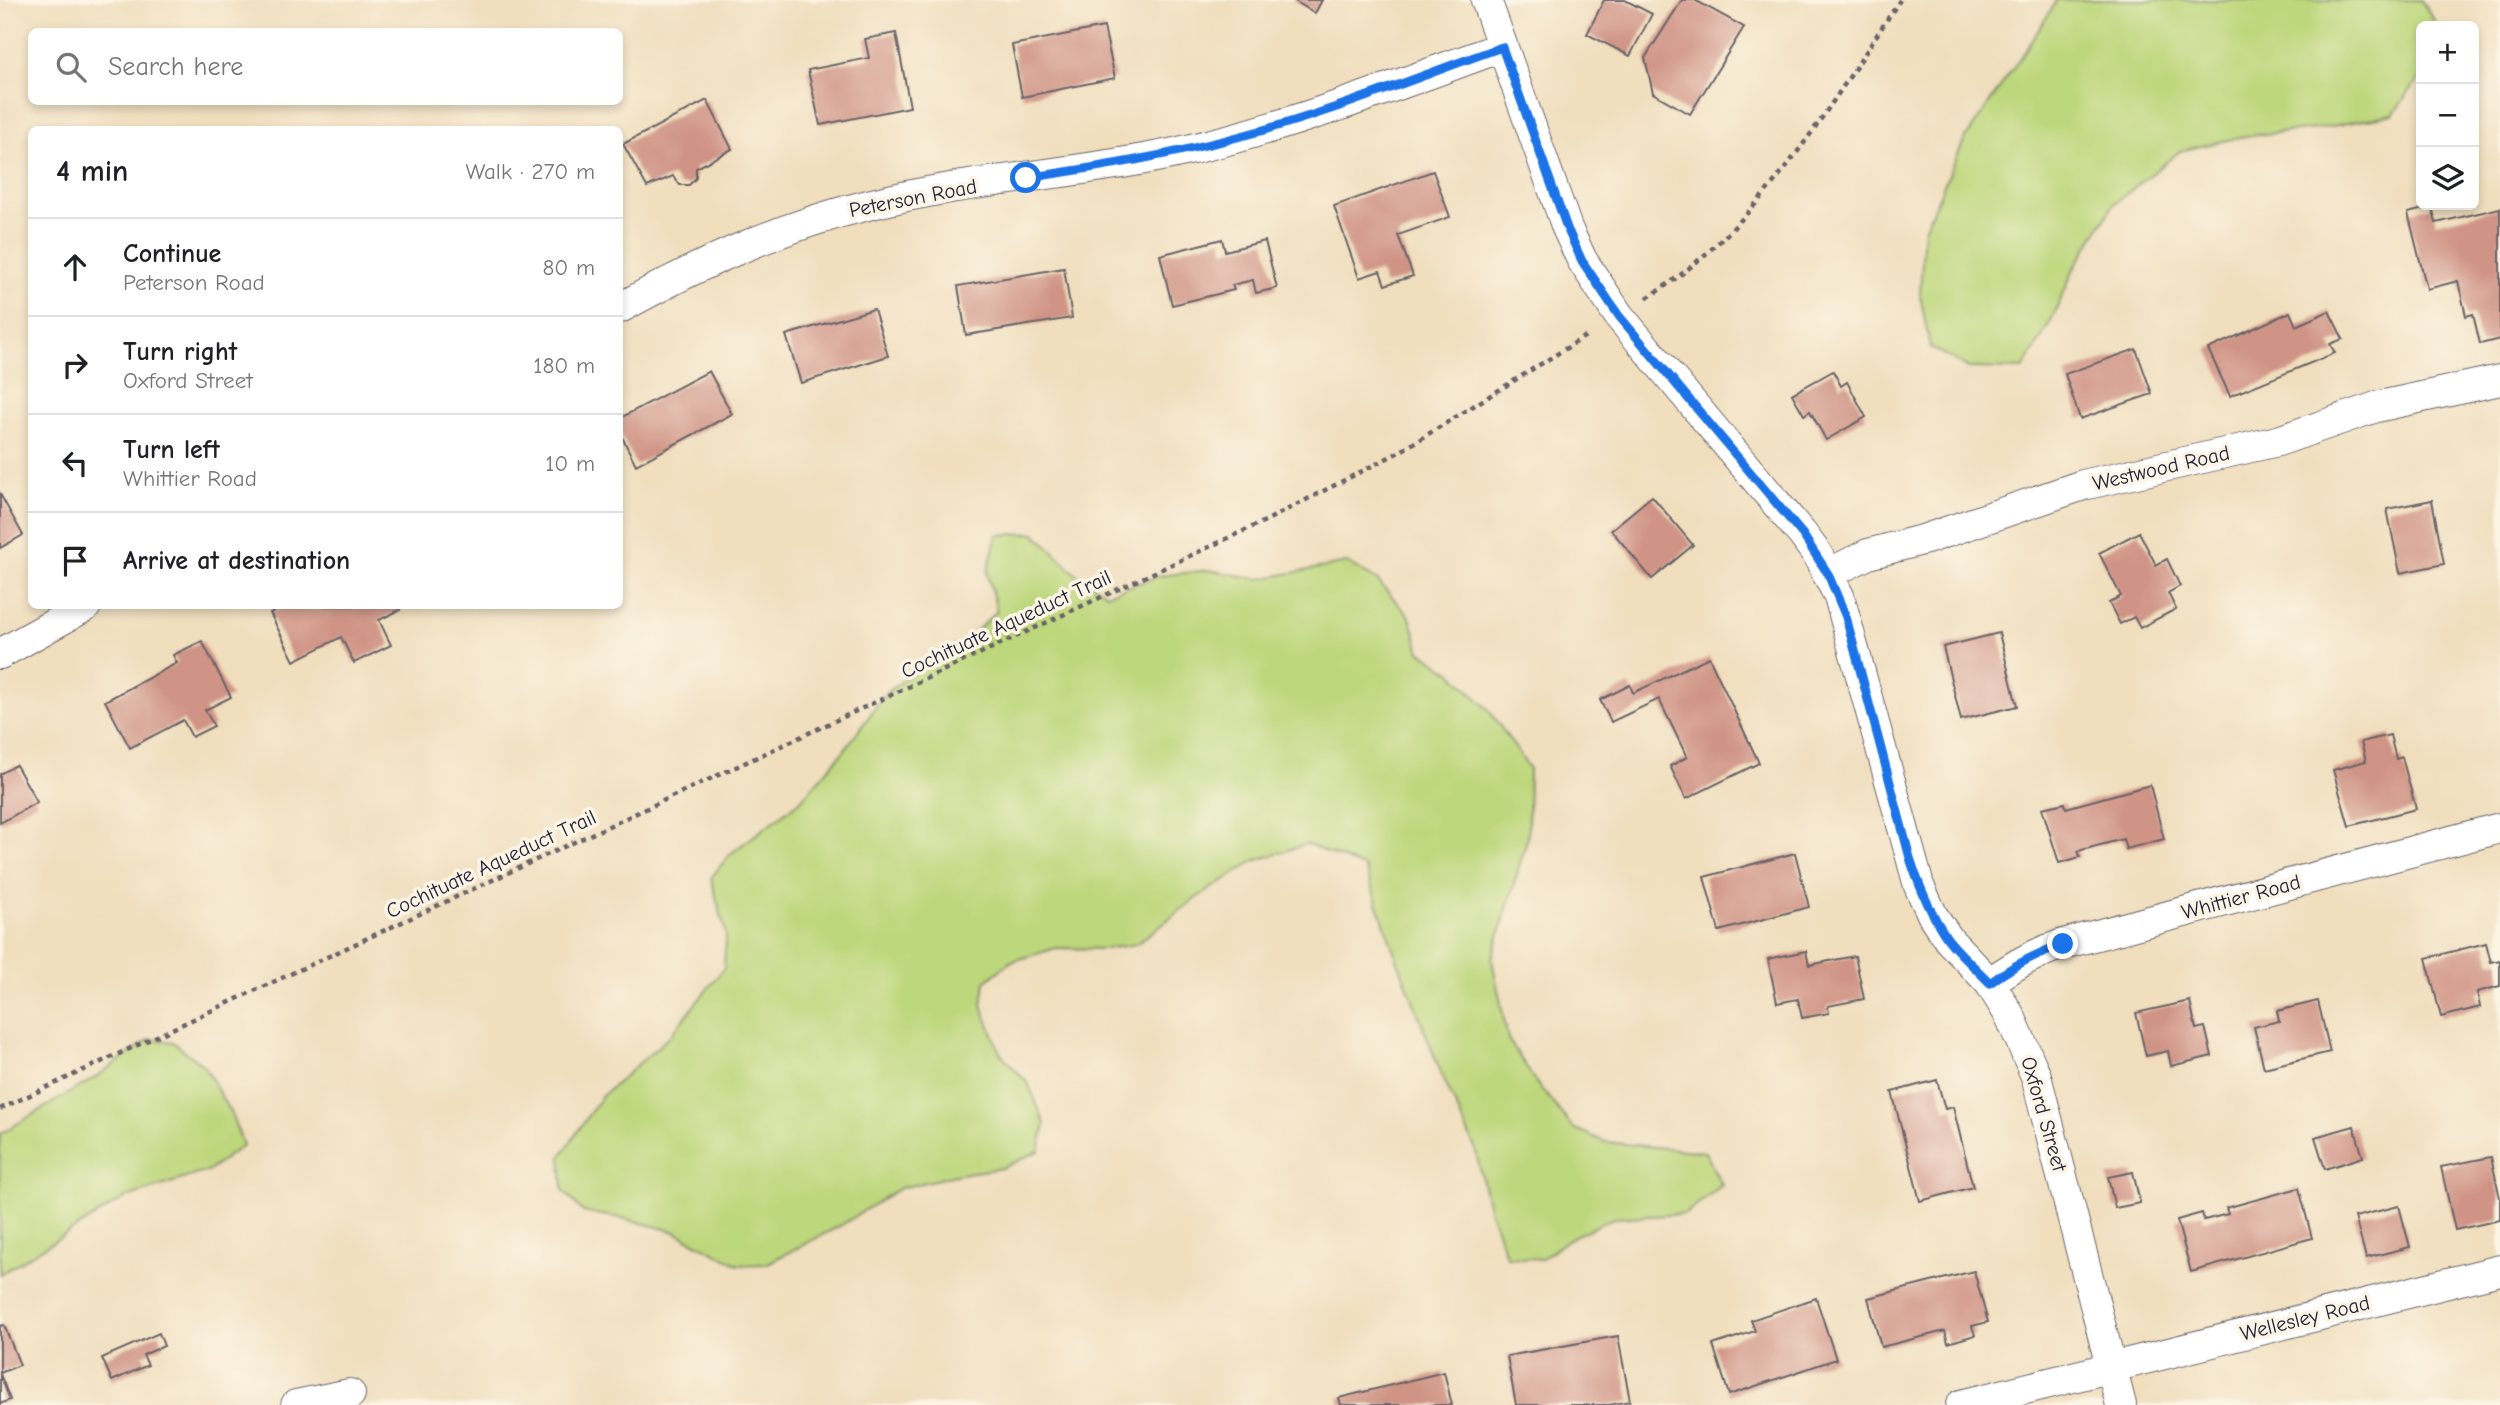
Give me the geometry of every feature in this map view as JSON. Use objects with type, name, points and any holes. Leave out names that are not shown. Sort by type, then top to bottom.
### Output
[{"type":"street","name":"Oxford Street","points":[[1486,0],[1567,228],[1582,261],[1619,316],[1803,535],[1828,574],[1846,617],[1919,886],[1933,916],[1949,940],[1990,983],[2010,1017],[2036,1076],[2121,1405]]},
{"type":"street","name":"Peterson Road","points":[[623,306],[701,264],[812,220],[870,204],[1101,167],[1247,135],[1321,112],[1502,47]]},
{"type":"street","name":"Westwood Road","points":[[1828,574],[1868,554],[1926,539],[2083,485],[2278,442],[2376,407],[2500,380]]},
{"type":"street","points":[[0,654],[81,609]]},
{"type":"street","name":"Whittier Road","points":[[1990,983],[2034,954],[2063,944],[2500,828]]},
{"type":"street","name":"Wellesley Road","points":[[1961,1405],[2500,1270]]},
{"type":"street","points":[[296,1405],[350,1394]]},
{"type":"path","name":"Cochituate Aqueduct Trail","points":[[0,1109],[1268,520],[1401,451],[1673,282],[1721,243],[1767,194],[1804,144],[1900,0]]},
{"type":"green space","points":[[2057,0],[2421,0],[2434,20],[2416,21],[2416,83],[2393,114],[2317,129],[2245,136],[2180,151],[2114,204],[2075,267],[2051,321],[2023,369],[1969,368],[1930,347],[1920,294],[1924,229],[1965,139]]},
{"type":"green space","points":[[1035,533],[1075,573],[1107,594],[1159,576],[1209,570],[1259,579],[1347,563],[1377,580],[1410,617],[1420,651],[1451,672],[1488,709],[1529,768],[1528,836],[1492,960],[1508,1039],[1537,1084],[1573,1128],[1605,1142],[1705,1152],[1722,1185],[1685,1214],[1613,1218],[1568,1239],[1542,1259],[1507,1257],[1490,1212],[1475,1148],[1441,1073],[1365,868],[1307,844],[1254,861],[1195,899],[1136,944],[1105,949],[1056,948],[1010,962],[985,982],[982,1005],[1000,1053],[1028,1083],[1045,1124],[1039,1151],[1002,1168],[960,1174],[900,1188],[840,1226],[766,1264],[739,1265],[673,1231],[622,1218],[583,1212],[563,1190],[561,1156],[601,1097],[670,1036],[724,968],[726,934],[711,878],[730,854],[800,801],[843,752],[886,693],[919,668],[971,636],[997,611],[987,574],[997,535]]},
{"type":"green space","points":[[150,1039],[173,1042],[205,1067],[232,1116],[243,1145],[210,1170],[127,1197],[0,1274],[0,1134],[98,1076]]},
{"type":"building","points":[[1293,0],[1322,0],[1315,13]]},
{"type":"building","points":[[1604,0],[1625,0],[1652,14],[1630,56],[1587,34]]},
{"type":"building","points":[[1682,0],[1695,0],[1744,27],[1690,114],[1653,93],[1645,58]]},
{"type":"building","points":[[1104,27],[1115,78],[1022,97],[1012,45]]},
{"type":"building","points":[[896,33],[910,107],[820,125],[808,70],[869,58],[865,39]]},
{"type":"building","points":[[707,100],[732,149],[696,168],[696,178],[689,185],[680,185],[673,176],[647,187],[623,144]]},
{"type":"building","points":[[1433,171],[1450,217],[1398,235],[1413,276],[1385,285],[1380,271],[1359,278],[1334,206]]},
{"type":"building","points":[[2500,208],[2500,339],[2480,344],[2473,314],[2466,316],[2458,281],[2427,289],[2408,213],[2433,210],[2436,223]]},
{"type":"building","points":[[1222,239],[1225,251],[1265,241],[1277,288],[1256,293],[1253,280],[1232,285],[1234,290],[1172,305],[1160,255]]},
{"type":"building","points":[[1064,268],[1072,318],[966,335],[958,286]]},
{"type":"building","points":[[874,309],[888,356],[801,383],[786,335]]},
{"type":"building","points":[[2329,311],[2343,339],[2330,344],[2335,353],[2230,396],[2208,349],[2290,312],[2296,326]]},
{"type":"building","points":[[2136,349],[2152,394],[2080,419],[2065,374]]},
{"type":"building","points":[[709,371],[732,414],[636,465],[623,439],[623,416]]},
{"type":"building","points":[[1833,371],[1841,386],[1847,382],[1866,417],[1826,440],[1810,411],[1804,415],[1792,394]]},
{"type":"building","points":[[0,494],[23,535],[0,548]]},
{"type":"building","points":[[1652,496],[1693,545],[1652,579],[1611,530]]},
{"type":"building","points":[[2432,500],[2444,564],[2400,573],[2387,509]]},
{"type":"building","points":[[2139,532],[2156,565],[2167,559],[2180,586],[2168,593],[2176,609],[2140,628],[2134,617],[2120,624],[2109,603],[2121,596],[2099,553]]},
{"type":"building","points":[[279,609],[400,610],[379,620],[391,645],[354,663],[341,637],[294,661],[270,613]]},
{"type":"building","points":[[1999,633],[2017,706],[1961,720],[1943,647]]},
{"type":"building","points":[[202,641],[231,697],[205,710],[214,726],[192,737],[183,720],[130,748],[105,701],[177,663],[173,655]]},
{"type":"building","points":[[1709,657],[1759,763],[1686,799],[1670,766],[1687,757],[1659,699],[1611,722],[1600,700],[1630,685],[1633,693]]},
{"type":"building","points":[[2390,735],[2396,759],[2402,757],[2416,809],[2349,826],[2333,770],[2366,761],[2361,742]]},
{"type":"building","points":[[16,765],[37,802],[0,823],[0,774]]},
{"type":"building","points":[[2150,785],[2164,839],[2126,849],[2123,839],[2078,851],[2080,857],[2059,863],[2042,808],[2065,803],[2066,808]]},
{"type":"building","points":[[1795,853],[1809,907],[1719,931],[1704,877]]},
{"type":"building","points":[[2486,943],[2491,962],[2500,960],[2500,986],[2477,992],[2480,1007],[2441,1017],[2426,958]]},
{"type":"building","points":[[1806,951],[1809,965],[1855,956],[1864,999],[1828,1006],[1829,1013],[1802,1018],[1798,999],[1777,1003],[1768,959]]},
{"type":"building","points":[[2190,1001],[2196,1029],[2205,1027],[2212,1056],[2171,1066],[2168,1051],[2146,1056],[2136,1013]]},
{"type":"building","points":[[2318,1001],[2330,1052],[2264,1068],[2254,1027],[2279,1021],[2277,1011]]},
{"type":"building","points":[[1937,1080],[1945,1109],[1953,1107],[1973,1187],[1920,1201],[1892,1092]]},
{"type":"building","points":[[2354,1126],[2363,1157],[2325,1169],[2315,1137]]},
{"type":"building","points":[[2491,1157],[2500,1198],[2500,1220],[2455,1230],[2441,1167]]},
{"type":"building","points":[[2133,1172],[2140,1203],[2115,1208],[2108,1177]]},
{"type":"building","points":[[2299,1188],[2312,1238],[2191,1272],[2177,1220],[2202,1213],[2204,1220],[2228,1214],[2226,1208]]},
{"type":"building","points":[[2399,1206],[2410,1247],[2366,1258],[2355,1217]]},
{"type":"building","points":[[1974,1271],[1988,1322],[1972,1326],[1975,1335],[1948,1343],[1945,1331],[1881,1347],[1868,1298]]},
{"type":"building","points":[[1816,1298],[1836,1359],[1729,1395],[1713,1345],[1755,1331],[1751,1320]]},
{"type":"building","points":[[4,1325],[20,1365],[0,1373],[0,1326]]},
{"type":"building","points":[[159,1333],[164,1346],[143,1355],[148,1365],[112,1381],[102,1358]]},
{"type":"building","points":[[1618,1336],[1630,1401],[1609,1405],[1516,1405],[1507,1356]]},
{"type":"building","points":[[1444,1372],[1452,1405],[1341,1405],[1339,1398]]},
{"type":"building","points":[[0,1374],[10,1400],[0,1404]]},
{"type":"route","points":[[1026,178],[1175,153],[1247,135],[1321,112],[1502,47],[1567,228],[1582,261],[1619,316],[1803,535],[1817,554],[1839,596],[1910,858],[1933,916],[1949,940],[1990,983],[2034,954],[2063,944]]}]
